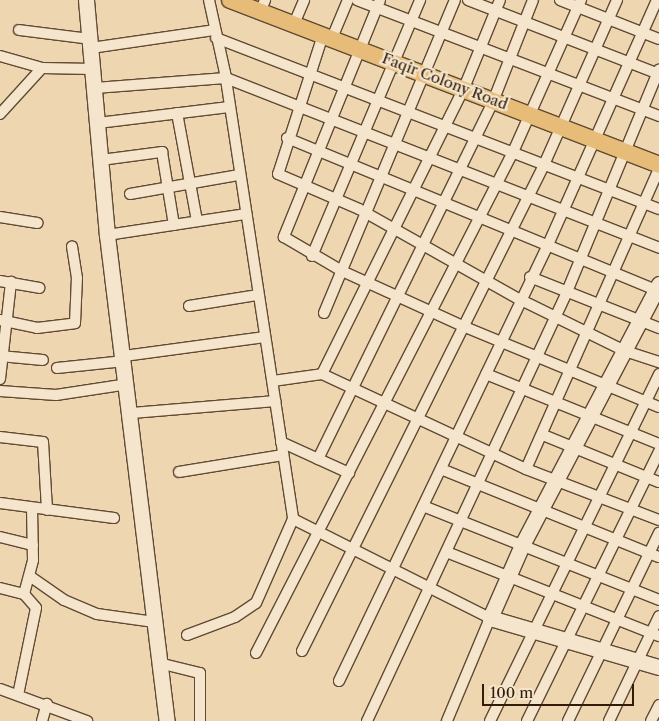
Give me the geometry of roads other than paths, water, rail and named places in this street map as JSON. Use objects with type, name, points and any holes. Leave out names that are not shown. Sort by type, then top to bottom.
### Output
[{"type":"main road","points":[[86,0],[107,235],[132,413],[154,622],[163,664],[167,721]]},
{"type":"main road","name":"Faqir Colony Road","points":[[230,0],[263,6],[294,24],[530,113],[659,167]]},
{"type":"main road","points":[[658,288],[522,545],[490,618],[565,640],[604,654],[659,667]]},
{"type":"street","points":[[186,635],[235,617],[256,603],[293,519],[273,381],[239,175],[226,78],[209,0]]},
{"type":"street","points":[[294,24],[304,0]]},
{"type":"street","points":[[348,0],[310,74],[276,172],[365,212],[455,261],[487,282],[625,351],[659,362]]},
{"type":"street","points":[[357,0],[378,4],[412,21],[659,116]]},
{"type":"street","points":[[312,256],[396,62],[420,0]]},
{"type":"street","points":[[324,312],[455,0]]},
{"type":"street","points":[[367,721],[449,553],[491,454],[566,294],[658,73],[468,0]]},
{"type":"street","points":[[322,374],[392,227],[464,88],[500,0]]},
{"type":"street","points":[[318,458],[494,100],[533,0]]},
{"type":"street","points":[[560,0],[580,4],[608,19],[659,39]]},
{"type":"street","points":[[302,651],[420,420],[543,167],[617,0]]},
{"type":"street","points":[[340,681],[486,374],[519,298],[547,247],[641,32],[657,0]]},
{"type":"street","points":[[378,4],[316,150],[283,235],[312,256],[366,282],[499,342],[659,407]]},
{"type":"street","points":[[256,653],[385,404],[494,183],[513,152],[580,4]]},
{"type":"street","points":[[19,30],[91,43],[215,34],[310,74],[513,152],[543,167],[659,209]]},
{"type":"street","points":[[0,56],[42,68],[93,69]]},
{"type":"street","points":[[0,114],[42,68]]},
{"type":"street","points":[[95,88],[226,78],[428,156],[595,226],[659,248]]},
{"type":"street","points":[[98,124],[229,107]]},
{"type":"street","points":[[177,113],[197,222]]},
{"type":"street","points":[[287,138],[351,165],[480,214],[580,261],[658,288]]},
{"type":"street","points":[[101,160],[162,152],[174,225]]},
{"type":"street","points":[[526,470],[588,332],[597,304],[659,167]]},
{"type":"street","points":[[130,194],[190,186],[239,175]]},
{"type":"street","points":[[107,235],[246,214]]},
{"type":"street","points":[[0,217],[38,223]]},
{"type":"street","points":[[4,321],[37,328],[75,323],[77,278],[72,246]]},
{"type":"street","points":[[530,278],[566,294],[659,328]]},
{"type":"street","points":[[0,281],[39,288]]},
{"type":"street","points":[[0,379],[4,321],[11,282]]},
{"type":"street","points":[[189,306],[258,295]]},
{"type":"street","points":[[56,368],[265,337]]},
{"type":"street","points":[[2,356],[42,360]]},
{"type":"street","points":[[273,381],[322,374],[526,470],[659,520]]},
{"type":"street","points":[[486,374],[556,404],[659,444]]},
{"type":"street","points":[[490,721],[659,374]]},
{"type":"street","points":[[0,391],[56,395],[128,384]]},
{"type":"street","points":[[132,413],[276,401]]},
{"type":"street","points":[[543,435],[659,482]]},
{"type":"street","points":[[0,437],[42,442],[48,510]]},
{"type":"street","points":[[281,442],[349,473]]},
{"type":"street","points":[[527,721],[580,605],[659,451]]},
{"type":"street","points":[[179,472],[283,455]]},
{"type":"street","points":[[440,469],[542,507],[654,555]]},
{"type":"street","points":[[0,503],[114,518]]},
{"type":"street","points":[[423,506],[659,600]]},
{"type":"street","points":[[24,594],[31,577],[32,508]]},
{"type":"street","points":[[293,519],[320,530],[431,591],[490,618],[446,721]]},
{"type":"street","points":[[568,721],[604,654],[632,590],[654,555],[659,533]]},
{"type":"street","points":[[0,537],[32,545]]},
{"type":"street","points":[[449,553],[655,634]]},
{"type":"street","points":[[31,577],[64,600],[97,614],[154,622]]},
{"type":"street","points":[[0,588],[24,594],[36,608],[18,695]]},
{"type":"street","points":[[609,721],[638,662],[655,634],[659,616]]},
{"type":"street","points":[[163,664],[200,673],[200,721]]},
{"type":"street","points":[[0,688],[47,704],[87,721]]},
{"type":"street","points":[[42,721],[47,704]]},
{"type":"street","points":[[650,721],[659,705]]}]
